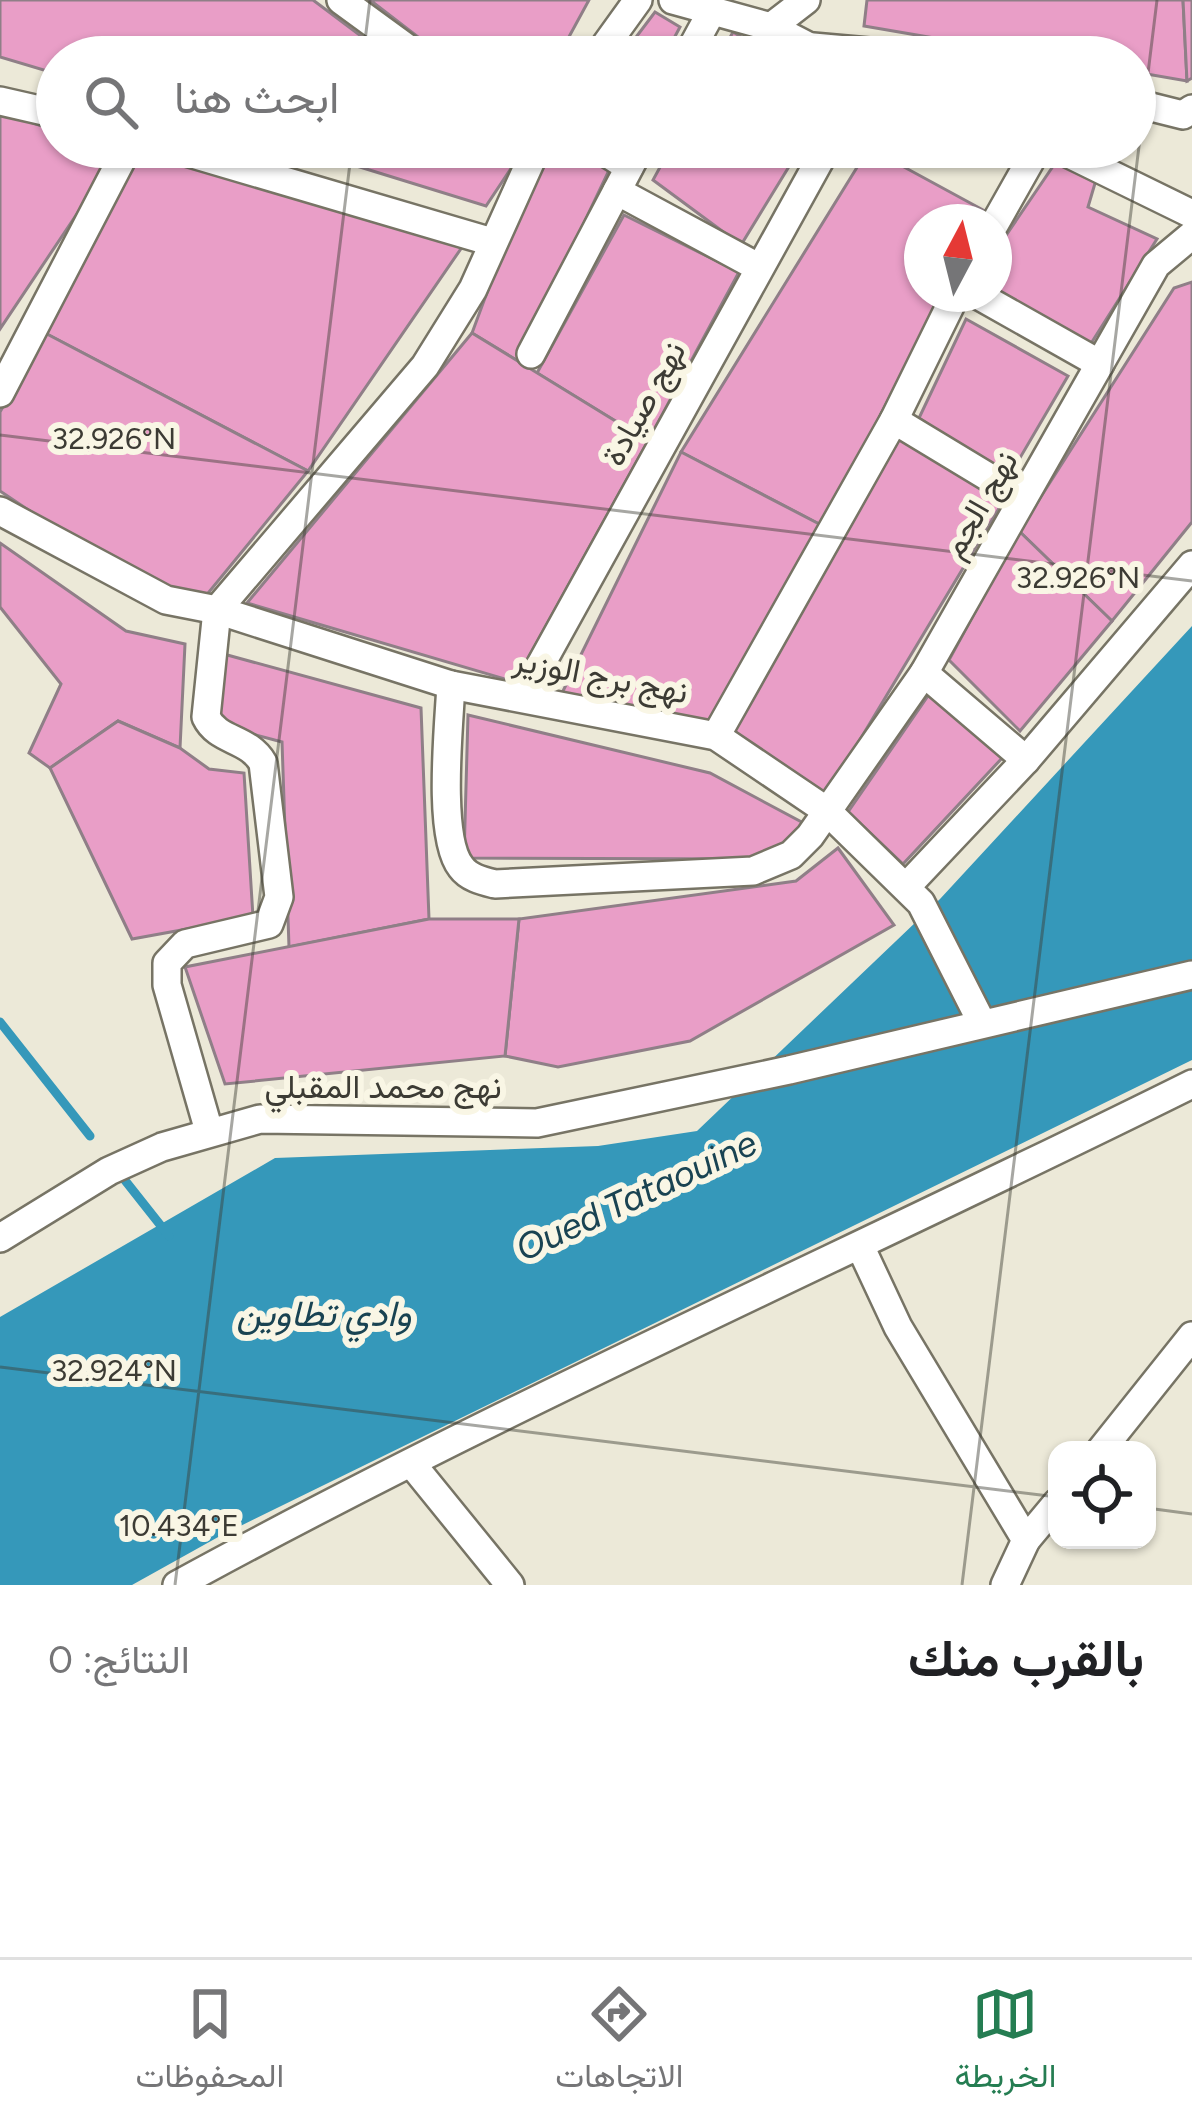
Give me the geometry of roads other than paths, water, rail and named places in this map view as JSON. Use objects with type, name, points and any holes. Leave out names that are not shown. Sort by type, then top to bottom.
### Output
[{"type":"street","points":[[341,0],[390,36]]},
{"type":"street","points":[[612,36],[638,0]]},
{"type":"street","points":[[673,0],[789,36]]},
{"type":"street","points":[[771,27],[806,0]]},
{"type":"street","points":[[698,36],[712,9]]},
{"type":"street","points":[[0,100],[36,109]]},
{"type":"street","points":[[1156,108],[1183,115],[1192,109]]},
{"type":"street","points":[[0,393],[117,168]]},
{"type":"street","points":[[240,168],[492,242]]},
{"type":"street","points":[[209,1131],[167,985],[167,963],[185,944],[269,924],[279,897],[263,763],[251,746],[223,735],[206,717],[217,610],[425,366],[473,289],[527,168]]},
{"type":"street","points":[[531,354],[629,168],[758,266]]},
{"type":"street","name":"نهج صيادة","points":[[524,695],[815,168]]},
{"type":"street","points":[[1006,204],[1027,168]]},
{"type":"street","points":[[1098,168],[1192,214]]},
{"type":"street","name":"نهج الجم","points":[[452,685],[446,772],[450,821],[459,866],[474,878],[495,884],[753,871],[791,855],[924,673],[1156,266],[1192,235]]},
{"type":"street","points":[[716,736],[894,420],[947,312]]},
{"type":"street","points":[[1008,312],[1100,364]]},
{"type":"street","points":[[894,420],[1023,498]]},
{"type":"street","name":"نهج برج الوزير","points":[[0,512],[146,592],[452,685],[524,695],[716,736],[827,811],[914,895],[982,1023]]},
{"type":"street","points":[[914,895],[1192,565]]},
{"type":"street","points":[[924,673],[1025,760]]},
{"type":"street","name":"نهج محمد المقبلي","points":[[0,1238],[109,1171],[209,1131],[260,1119],[537,1123],[789,1070],[1192,975]]},
{"type":"street","points":[[177,1585],[645,1344],[860,1248],[1192,1084]]},
{"type":"street","points":[[860,1248],[898,1327],[1026,1540]]},
{"type":"street","points":[[1108,1441],[1192,1336]]},
{"type":"street","points":[[410,1463],[510,1585]]},
{"type":"street","points":[[1005,1585],[1026,1540],[1048,1514]]},
{"type":"water","name":"وادي تطاوين","points":[[1192,626],[1192,1060],[220,1536],[132,1585],[0,1585],[0,1317],[275,1158],[598,1146],[697,1131],[940,899]]},
{"type":"waterway","points":[[0,1022],[90,1136]]},
{"type":"waterway","points":[[116,1169],[169,1236]]},
{"type":"water label","name":"Oued Tataouine","points":[[636,1195]]}]
